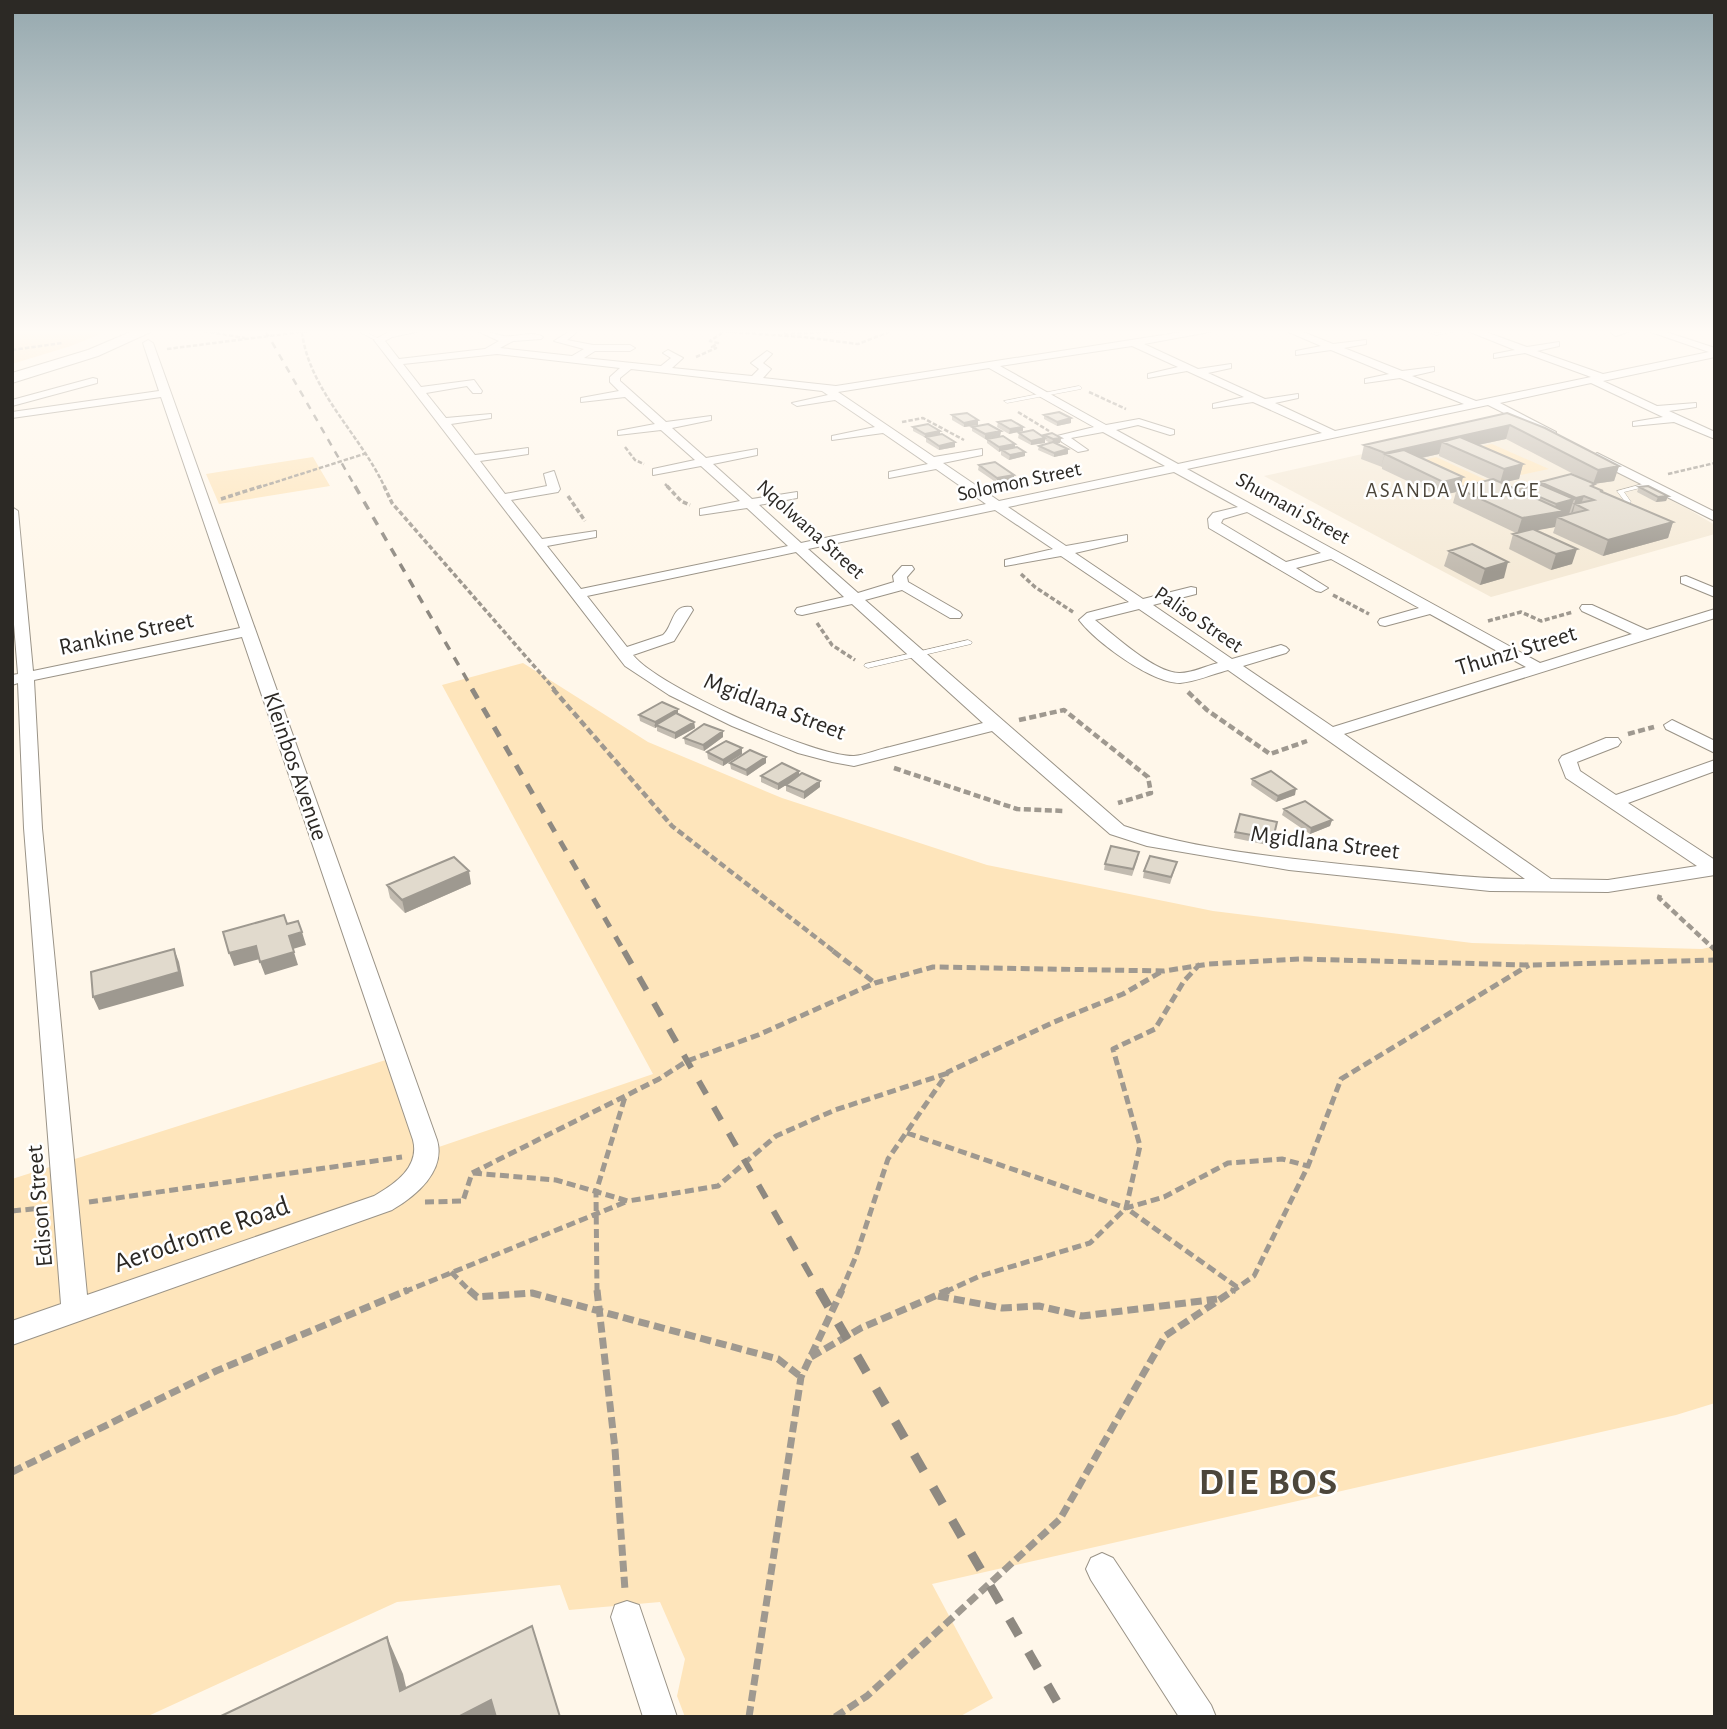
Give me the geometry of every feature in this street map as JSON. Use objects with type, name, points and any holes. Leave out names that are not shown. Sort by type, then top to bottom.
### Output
[{"type":"street","points":[[12,415],[42,411]]},
{"type":"street","name":"Kleinbos Avenue","points":[[172,411],[428,1153]]},
{"type":"street","name":"Mgidlana Street","points":[[434,411],[623,653],[644,674],[669,689],[746,725],[832,759],[867,759],[995,725],[1105,821],[1129,835],[1289,864],[1490,885],[1608,886],[1715,869]]},
{"type":"street","name":"Nqolwana Street","points":[[646,411],[995,725]]},
{"type":"street","name":"Paliso Street","points":[[858,411],[1331,733],[1546,885]]},
{"type":"street","name":"Shumani Street","points":[[1072,411],[1536,667]]},
{"type":"street","points":[[1282,411],[1333,434]]},
{"type":"street","name":"Solomon Street","points":[[578,594],[1443,411]]},
{"type":"street","points":[[1507,411],[1562,439]]},
{"type":"street","points":[[1659,411],[1715,436]]},
{"type":"street","points":[[443,422],[487,416]]},
{"type":"street","points":[[622,433],[708,418]]},
{"type":"street","points":[[1637,424],[1676,418]]},
{"type":"street","points":[[1063,436],[1139,422],[1170,432]]},
{"type":"street","points":[[836,438],[882,427]]},
{"type":"street","points":[[1063,436],[1082,450]]},
{"type":"street","points":[[472,459],[524,451]]},
{"type":"street","points":[[657,472],[753,452]]},
{"type":"street","points":[[893,475],[978,452]]},
{"type":"street","points":[[1587,452],[1715,517]]},
{"type":"street","points":[[502,498],[552,490],[554,487],[550,474]]},
{"type":"street","points":[[705,512],[793,495]]},
{"type":"street","points":[[1249,508],[1218,516],[1214,519],[1214,525],[1321,588]]},
{"type":"street","name":"Edison Street","points":[[12,511],[19,678],[75,1310]]},
{"type":"street","points":[[539,544],[591,534]]},
{"type":"street","points":[[1010,563],[1122,538]]},
{"type":"street","points":[[1284,567],[1334,554]]},
{"type":"street","points":[[901,584],[900,576],[907,569]]},
{"type":"street","points":[[1686,580],[1715,593]]},
{"type":"street","points":[[802,611],[891,590],[901,584]]},
{"type":"street","points":[[901,584],[955,615]]},
{"type":"street","points":[[1086,619],[1191,591]]},
{"type":"street","points":[[1587,608],[1644,634]]},
{"type":"street","points":[[1385,622],[1432,609]]},
{"type":"street","points":[[623,653],[670,638],[675,632],[678,617],[686,610]]},
{"type":"street","name":"Thunzi Street","points":[[1331,733],[1715,612]]},
{"type":"street","points":[[1086,619],[1156,670],[1176,678],[1281,650]]},
{"type":"street","name":"Rankine Street","points":[[19,678],[249,631]]},
{"type":"street","points":[[1672,725],[1715,748]]},
{"type":"street","points":[[1612,742],[1568,760],[1572,774],[1715,869]]},
{"type":"street","points":[[1615,802],[1715,765]]},
{"type":"street","points":[[412,1194],[428,1153]]},
{"type":"street","name":"Aerodrome Road","points":[[12,1333],[383,1203],[396,1196],[412,1194]]},
{"type":"street","points":[[1102,1569],[1199,1717]]},
{"type":"street","points":[[627,1617],[660,1717]]},
{"type":"lane","points":[[1628,502],[1620,491],[1650,484]]},
{"type":"lane","points":[[868,666],[968,642]]},
{"type":"path","points":[[339,411],[367,453],[392,503],[672,826],[875,983]]},
{"type":"path","points":[[1016,411],[1043,429],[1063,436]]},
{"type":"path","points":[[1129,411],[1139,422]]},
{"type":"path","points":[[882,427],[923,418],[966,441],[978,452]]},
{"type":"path","points":[[622,433],[623,444],[635,460],[657,472],[659,478],[681,500],[705,512]]},
{"type":"path","points":[[205,504],[367,453]]},
{"type":"path","points":[[1667,475],[1715,463]]},
{"type":"path","points":[[552,490],[567,494],[584,518],[591,534]]},
{"type":"path","points":[[1010,563],[1035,587],[1086,619]]},
{"type":"path","points":[[1321,588],[1385,622]]},
{"type":"path","points":[[1466,628],[1521,612],[1541,621],[1587,608]]},
{"type":"path","points":[[802,611],[817,620],[824,635],[841,653],[868,666]]},
{"type":"path","points":[[1176,678],[1194,699],[1220,722],[1249,737],[1270,754],[1331,733]]},
{"type":"path","points":[[1612,742],[1625,734],[1667,723],[1672,725]]},
{"type":"path","points":[[1650,881],[1661,891],[1659,898],[1715,950]]},
{"type":"path","points":[[412,1194],[463,1201],[472,1173],[625,1096],[687,1061],[758,1035],[875,983],[933,967],[1164,971],[1200,964],[1349,958],[1529,965],[1715,960]]},
{"type":"path","points":[[1126,1208],[1140,1146],[1114,1049],[1155,1029],[1184,981],[1200,964]]},
{"type":"path","points":[[835,1717],[867,1696],[1060,1520],[1165,1336],[1254,1276],[1308,1166],[1341,1079],[1529,965]]},
{"type":"path","points":[[12,1472],[216,1371],[451,1272],[628,1201],[718,1186],[776,1136],[835,1110],[948,1072],[1054,1022],[1123,994],[1164,971]]},
{"type":"path","points":[[749,1717],[801,1377],[856,1256],[888,1159],[948,1072]]},
{"type":"path","points":[[625,1096],[596,1192],[596,1215],[598,1310],[615,1449],[627,1617]]},
{"type":"path","points":[[907,1133],[1126,1208],[1237,1287]]},
{"type":"path","points":[[12,1212],[428,1153]]},
{"type":"path","points":[[810,1358],[861,1328],[980,1276],[1090,1243],[1126,1208],[1164,1197],[1228,1163],[1282,1159],[1308,1166]]},
{"type":"path","points":[[472,1173],[556,1180],[628,1201]]},
{"type":"path","points":[[451,1272],[477,1297],[532,1293],[778,1359],[801,1377]]},
{"type":"path","points":[[937,1296],[1002,1308],[1039,1306],[1082,1316],[1220,1299]]},
{"type":"shaded area","points":[[1514,420],[1688,509],[1715,525],[1715,534],[1491,597],[1264,476]]},
{"type":"shaded area","points":[[1492,444],[1549,469],[1521,475],[1463,450]]},
{"type":"shaded area","points":[[313,457],[330,486],[219,504],[206,474]]},
{"type":"shaded area","points":[[1436,457],[1493,483],[1463,490],[1406,464]]},
{"type":"shaded area","points":[[523,663],[648,742],[782,798],[987,865],[1213,911],[1472,943],[1702,949],[1715,946],[1715,1403],[1676,1415],[932,1584],[993,1698],[959,1717],[685,1717],[677,1696],[685,1659],[660,1602],[569,1610],[560,1585],[397,1602],[146,1717],[12,1717],[12,1179],[395,1057],[430,1150],[653,1074],[442,685]]},
{"type":"building","points":[[1059,412],[1071,418],[1057,422],[1044,415]]},
{"type":"building","points":[[967,413],[978,420],[964,423],[952,415]]},
{"type":"building","points":[[1507,413],[1545,428],[1619,466],[1598,470],[1510,425],[1385,453],[1364,445]]},
{"type":"building","points":[[1011,420],[1023,427],[1010,429],[998,422]]},
{"type":"building","points":[[928,424],[940,431],[925,434],[913,427]]},
{"type":"building","points":[[988,424],[1001,431],[985,434],[972,427]]},
{"type":"building","points":[[1033,430],[1045,438],[1031,441],[1019,433]]},
{"type":"building","points":[[1052,433],[1061,438],[1053,439],[1044,435]]},
{"type":"building","points":[[942,434],[955,442],[939,446],[926,437]]},
{"type":"building","points":[[1003,436],[1015,444],[999,447],[987,439]]},
{"type":"building","points":[[1460,437],[1523,464],[1504,469],[1442,442]]},
{"type":"building","points":[[1053,442],[1068,449],[1054,453],[1039,446]]},
{"type":"building","points":[[1017,447],[1025,452],[1010,455],[1002,450]]},
{"type":"building","points":[[1404,450],[1463,477],[1443,482],[1385,454]]},
{"type":"building","points":[[995,462],[1014,475],[997,478],[979,465]]},
{"type":"building","points":[[1571,474],[1595,484],[1591,486],[1603,491],[1600,491],[1673,522],[1608,540],[1557,517],[1587,510],[1575,504],[1594,500],[1584,496],[1576,498],[1540,482]]},
{"type":"building","points":[[1493,479],[1564,511],[1522,518],[1457,488]]},
{"type":"building","points":[[1539,484],[1574,499],[1556,504],[1521,489]]},
{"type":"building","points":[[1648,486],[1668,496],[1658,497],[1639,487]]},
{"type":"building","points":[[1533,529],[1577,549],[1556,554],[1513,534]]},
{"type":"building","points":[[1472,544],[1508,562],[1485,569],[1449,551]]},
{"type":"building","points":[[662,702],[678,709],[655,722],[639,715]]},
{"type":"building","points":[[676,713],[694,722],[675,733],[656,725]]},
{"type":"building","points":[[704,724],[723,731],[703,745],[684,738]]},
{"type":"building","points":[[726,741],[742,748],[723,760],[707,752]]},
{"type":"building","points":[[750,750],[766,757],[746,770],[730,763]]},
{"type":"building","points":[[782,763],[799,771],[778,784],[761,776]]},
{"type":"building","points":[[1271,771],[1296,789],[1278,796],[1252,779]]},
{"type":"building","points":[[802,773],[820,781],[804,792],[786,785]]},
{"type":"building","points":[[1305,801],[1332,820],[1311,828],[1284,809]]},
{"type":"building","points":[[1240,814],[1277,822],[1273,839],[1235,832]]},
{"type":"building","points":[[1111,846],[1139,852],[1133,869],[1105,864]]},
{"type":"building","points":[[1150,856],[1177,862],[1171,877],[1144,871]]},
{"type":"building","points":[[454,857],[469,871],[402,900],[387,885]]},
{"type":"building","points":[[284,915],[287,924],[298,921],[302,932],[289,936],[294,952],[260,962],[256,946],[229,953],[223,932]]},
{"type":"building","points":[[174,949],[179,972],[93,997],[91,972]]},
{"type":"building","points":[[532,1626],[560,1717],[496,1717],[491,1700],[458,1717],[219,1717],[387,1637],[400,1691]]},
{"type":"railway","points":[[311,411],[356,488]]},
{"type":"railway","points":[[355,486],[473,690]]},
{"type":"railway","points":[[472,689],[625,953]]},
{"type":"railway","points":[[624,951],[820,1292]]},
{"type":"railway","points":[[819,1290],[1066,1717]]},
{"type":"district","name":"ASANDA VILLAGE","points":[[1453,490]]},
{"type":"district","name":"DIE BOS","points":[[1269,1481]]}]
